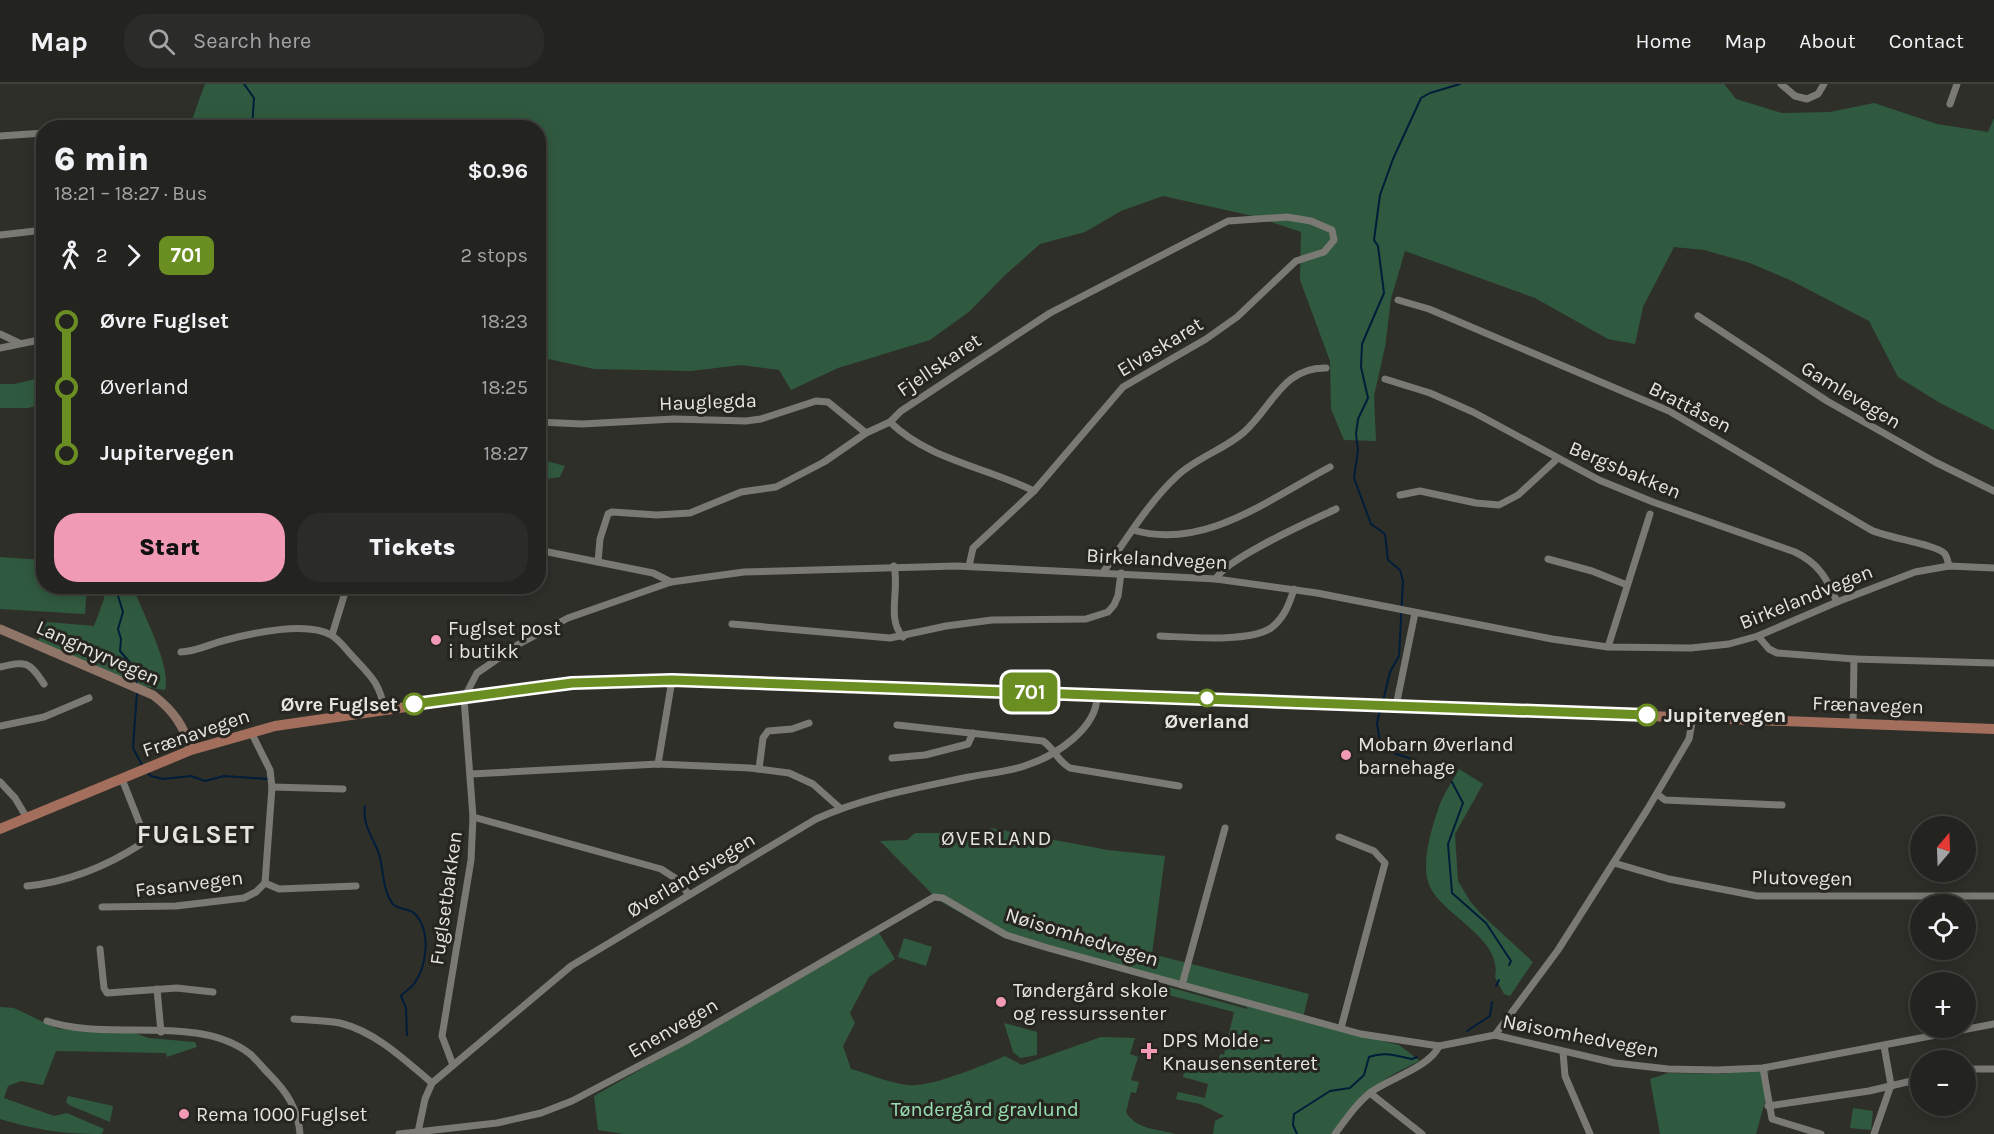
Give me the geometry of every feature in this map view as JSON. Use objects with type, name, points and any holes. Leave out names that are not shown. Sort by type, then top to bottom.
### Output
[{"type":"main road","name":"Langmyrvegen","points":[[0,629],[153,695],[170,708],[180,723],[191,750]]},
{"type":"main road","name":"Frænavegen","points":[[0,829],[191,750],[251,732],[301,721],[384,708],[572,683],[672,680],[1994,729]]},
{"type":"street","points":[[1782,84],[1794,96],[1807,99],[1818,94],[1824,84]]},
{"type":"street","points":[[1950,104],[1957,84]]},
{"type":"street","points":[[0,136],[36,134]]},
{"type":"street","name":"Fjellskaret","points":[[598,562],[605,518],[612,512],[657,515],[705,509],[741,492],[776,487],[792,480],[866,433],[890,422],[910,405],[1050,313],[1228,221],[1287,217],[1311,221],[1332,230]]},
{"type":"street","name":"Elvaskaret","points":[[969,566],[973,548],[1034,491],[1123,387],[1206,339],[1237,317],[1296,261],[1324,252],[1334,240],[1332,230]]},
{"type":"street","points":[[0,235],[36,231]]},
{"type":"street","name":"Brattåsen","points":[[1398,300],[1429,309],[1669,411],[1871,530],[1896,540],[1934,547],[1945,554],[1949,566]]},
{"type":"street","name":"Gamlevegen","points":[[1698,316],[1827,401],[1935,462],[1994,491]]},
{"type":"street","points":[[0,334],[20,343]]},
{"type":"street","points":[[0,348],[36,340]]},
{"type":"street","points":[[1104,572],[1133,530],[1177,476],[1243,434],[1292,376],[1305,369],[1326,368]]},
{"type":"street","name":"Bergsbakken","points":[[1384,379],[1430,393],[1473,412],[1557,459],[1653,502],[1812,560],[1824,574],[1837,602]]},
{"type":"street","name":"Hauglegda","points":[[546,422],[582,424],[674,419],[746,421],[761,419],[816,401],[828,402],[866,433]]},
{"type":"street","points":[[890,422],[916,444],[1008,478],[1034,491]]},
{"type":"street","points":[[1400,495],[1420,491],[1476,503],[1499,505],[1518,495],[1557,459]]},
{"type":"street","points":[[1133,530],[1147,534],[1179,536],[1213,529],[1330,467]]},
{"type":"street","points":[[1216,579],[1220,571],[1291,531],[1336,509]]},
{"type":"street","points":[[1608,647],[1650,514]]},
{"type":"street","points":[[546,552],[653,573],[671,582]]},
{"type":"street","points":[[1548,559],[1592,571],[1627,585]]},
{"type":"street","points":[[894,566],[897,577],[895,626],[903,637]]},
{"type":"street","name":"Birkelandvegen","points":[[464,698],[477,673],[519,644],[568,618],[671,582],[744,572],[894,566],[969,566],[1216,579],[1294,589],[1551,639],[1608,647],[1706,647],[1758,636],[1915,572],[1949,566],[1994,568]]},
{"type":"street","points":[[732,624],[903,637],[946,626],[992,620],[1086,619],[1108,612],[1114,605],[1121,573]]},
{"type":"street","points":[[1160,636],[1251,635],[1269,630],[1282,618],[1294,589]]},
{"type":"street","points":[[332,635],[345,594]]},
{"type":"street","points":[[1396,706],[1415,613]]},
{"type":"street","points":[[182,652],[200,650],[224,640],[266,632],[318,630],[332,635],[381,690],[384,708]]},
{"type":"street","points":[[1758,636],[1769,649],[1777,653],[1854,659],[1994,663]]},
{"type":"street","points":[[1853,722],[1854,659]]},
{"type":"street","points":[[0,667],[22,662],[34,668],[44,684]]},
{"type":"street","points":[[658,764],[672,680]]},
{"type":"street","name":"Øverlandsvegen","points":[[432,1083],[571,966],[816,819],[840,808],[927,785],[1027,766],[1053,753],[1080,733],[1095,710],[1097,695]]},
{"type":"street","points":[[0,726],[44,717],[89,698]]},
{"type":"street","name":"Fuglsetbakken","points":[[453,1065],[442,1036],[471,860],[473,818],[464,698]]},
{"type":"street","points":[[1495,1035],[1558,950],[1657,794],[1689,739],[1693,717]]},
{"type":"street","points":[[759,769],[764,738],[768,731],[792,729],[809,723]]},
{"type":"street","points":[[897,725],[1043,741],[1052,747],[1053,753],[1064,765],[1077,770],[1179,786]]},
{"type":"street","name":"Fasanvegen","points":[[102,906],[146,908],[244,898],[256,892],[265,883],[272,787],[270,770],[251,732]]},
{"type":"street","points":[[892,758],[925,754],[968,744],[973,733]]},
{"type":"street","points":[[471,774],[658,764],[759,769],[789,773],[813,784],[840,808]]},
{"type":"street","points":[[27,886],[50,884],[117,860],[141,844],[143,832],[122,779]]},
{"type":"street","points":[[0,782],[15,798],[27,818]]},
{"type":"street","points":[[272,787],[343,789]]},
{"type":"street","points":[[1657,794],[1665,800],[1782,804]]},
{"type":"street","points":[[473,818],[661,869],[678,880],[689,895]]},
{"type":"street","name":"Nøisomhedvegen","points":[[1182,985],[1225,828]]},
{"type":"street","points":[[1339,837],[1374,851],[1385,863],[1341,1028]]},
{"type":"street","name":"Plutovegen","points":[[1614,863],[1669,879],[1758,896],[1994,896]]},
{"type":"street","points":[[265,883],[279,889],[356,886]]},
{"type":"street","name":"Enenvegen","points":[[399,1134],[518,1119],[591,1093],[686,1041],[882,925],[934,897],[943,898]]},
{"type":"street","name":"Nøisomhedvegen","points":[[943,898],[1006,935],[1341,1028],[1402,1042],[1439,1046],[1495,1035],[1615,1063],[1668,1069],[1764,1068],[1884,1046],[1956,1029],[1994,1024]]},
{"type":"street","points":[[100,949],[104,988],[107,993],[177,988],[213,992]]},
{"type":"street","points":[[157,990],[161,1032]]},
{"type":"street","points":[[294,1019],[336,1022],[366,1034],[394,1050],[432,1083],[425,1099],[418,1132]]},
{"type":"street","points":[[47,1021],[81,1028],[202,1034],[229,1042],[249,1054],[292,1102],[299,1119],[300,1134]]},
{"type":"street","points":[[1335,1134],[1370,1093],[1389,1079],[1435,1055],[1439,1046]]},
{"type":"street","points":[[1874,1134],[1891,1085],[1884,1046]]},
{"type":"street","points":[[1563,1052],[1565,1076],[1590,1134]]},
{"type":"street","points":[[1764,1068],[1768,1106],[1772,1119],[1821,1134]]},
{"type":"street","points":[[1976,1069],[1994,1069]]},
{"type":"street","points":[[1768,1106],[1869,1091],[1910,1080]]},
{"type":"street","points":[[1370,1093],[1422,1134]]},
{"type":"green space","points":[[205,84],[1724,84],[1736,99],[1782,113],[1830,112],[1874,103],[1937,124],[1988,132],[1994,118],[1994,430],[1940,403],[1898,377],[1869,321],[1790,280],[1750,263],[1704,250],[1674,247],[1643,307],[1635,344],[1608,339],[1535,298],[1405,251],[1391,299],[1385,347],[1374,396],[1376,441],[1344,440],[1331,409],[1330,361],[1300,280],[1301,232],[1257,217],[1163,196],[1121,211],[1085,232],[1040,244],[970,311],[930,340],[838,368],[791,390],[779,370],[741,365],[691,371],[594,369],[546,359],[546,120],[192,120]]},
{"type":"green space","points":[[36,379],[36,406],[0,408],[0,384],[15,384]]},
{"type":"green space","points":[[546,461],[565,466],[560,477],[546,479]]},
{"type":"green space","points":[[0,557],[36,560],[36,594],[86,594],[85,614],[0,609]]},
{"type":"green space","points":[[104,594],[136,594],[161,655],[166,680],[165,690],[121,683],[38,641],[47,622],[94,626],[104,599]]},
{"type":"green space","points":[[1459,769],[1483,784],[1455,834],[1458,881],[1482,915],[1533,962],[1510,996],[1504,994],[1495,977],[1495,963],[1482,939],[1437,898],[1427,879],[1426,859],[1432,828],[1442,800]]},
{"type":"green space","points":[[991,828],[1108,850],[1165,856],[1152,954],[1309,994],[1302,1021],[1399,1045],[1420,1061],[1391,1076],[1360,1099],[1331,1134],[1213,1134],[1215,1121],[1224,1116],[1200,1104],[1176,1099],[1178,1092],[1205,1098],[1208,1084],[1183,1077],[1186,1062],[1217,1069],[1220,1054],[1224,1055],[1234,1012],[1149,990],[1151,982],[1247,1009],[1247,1007],[1004,938],[938,900],[880,841],[907,840],[915,833],[985,833]]},
{"type":"green space","name":"Tøndergård gravlund","points":[[879,933],[895,959],[869,977],[850,1013],[855,1023],[843,1046],[851,1069],[894,1082],[918,1085],[957,1075],[1005,1056],[1022,1065],[1101,1037],[1135,1038],[1130,1054],[1138,1057],[1131,1080],[1139,1082],[1136,1093],[1131,1092],[1126,1112],[1141,1126],[1176,1134],[624,1134],[598,1130],[594,1096]]},
{"type":"green space","points":[[904,938],[932,947],[926,966],[898,957]]},
{"type":"green space","points":[[0,1007],[14,1008],[58,1029],[132,1032],[148,1038],[195,1042],[197,1047],[167,1057],[166,1053],[56,1051],[43,1085],[21,1081],[8,1086],[4,1098],[54,1116],[67,1113],[104,1129],[102,1134],[38,1129],[0,1119]]},
{"type":"green space","points":[[1004,1023],[1037,1032],[1037,1055],[1020,1058],[1013,1052]]},
{"type":"green space","points":[[1769,1067],[1766,1098],[1756,1134],[1660,1134],[1650,1079],[1668,1073],[1722,1074]]},
{"type":"green space","points":[[68,1096],[113,1106],[110,1122],[69,1105],[66,1102]]},
{"type":"green space","points":[[1853,1108],[1873,1111],[1871,1130],[1850,1128]]},
{"type":"waterway","points":[[244,84],[254,98],[253,120]]},
{"type":"waterway","points":[[1383,701],[1390,672],[1399,656],[1403,581],[1400,570],[1388,560],[1385,534],[1371,524],[1354,478],[1358,450],[1356,434],[1358,419],[1368,398],[1361,367],[1362,344],[1384,293],[1378,246],[1374,240],[1380,195],[1393,159],[1421,98],[1460,84]]},
{"type":"waterway","points":[[117,594],[123,612],[118,629],[121,639],[120,651],[134,667],[137,686]]},
{"type":"waterway","points":[[137,692],[133,748],[143,767]]},
{"type":"waterway","points":[[1380,710],[1377,723],[1381,749],[1412,759]]},
{"type":"waterway","points":[[146,771],[151,776],[163,779],[191,776],[205,781],[224,776],[268,779]]},
{"type":"waterway","points":[[1452,782],[1463,803],[1448,844],[1452,893],[1486,923],[1511,961],[1509,965]]},
{"type":"waterway","points":[[365,806],[365,819],[379,854],[389,897],[397,907],[416,915],[424,930],[425,949],[422,968],[414,984],[401,996],[406,1008],[407,1035]]},
{"type":"waterway","points":[[1496,986],[1499,980]]},
{"type":"waterway","points":[[1467,1031],[1490,1016],[1492,1002]]},
{"type":"waterway","points":[[1297,1134],[1293,1125],[1294,1114],[1330,1091],[1350,1088],[1364,1075],[1369,1057],[1385,1054],[1412,1059],[1417,1057]]},
{"type":"bus line","name":"701","points":[[414,704],[572,683],[672,680],[1647,715]]},
{"type":"place","name":"Fuglset post i butikk","points":[[436,640]]},
{"type":"place","name":"Øverland","points":[[1207,698]]},
{"type":"place","name":"Øvre Fuglset","points":[[414,704]]},
{"type":"place","name":"Jupitervegen","points":[[1647,715]]},
{"type":"place","name":"Mobarn Øverland barnehage","points":[[1346,755]]},
{"type":"place","name":"Tøndergård skole og ressurssenter","points":[[1001,1002]]},
{"type":"place","name":"DPS Molde - Knausensenteret","points":[[1149,1051]]},
{"type":"place","name":"Rema 1000 Fuglset","points":[[184,1114]]},
{"type":"district","name":"FUGLSET","points":[[196,834]]},
{"type":"district","name":"ØVERLAND","points":[[997,838]]}]
